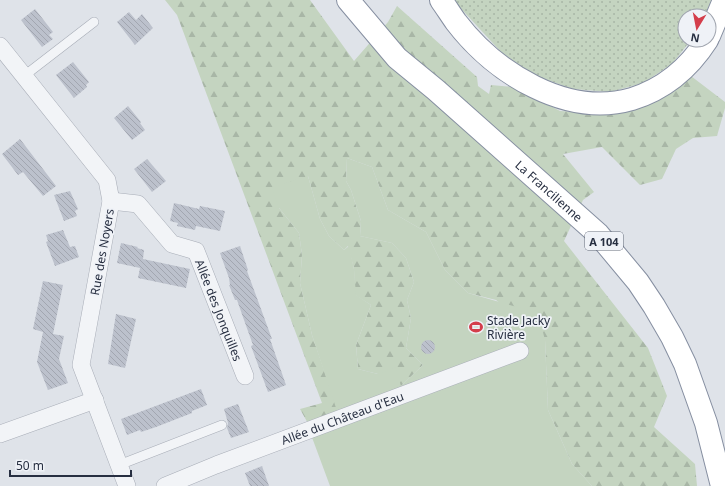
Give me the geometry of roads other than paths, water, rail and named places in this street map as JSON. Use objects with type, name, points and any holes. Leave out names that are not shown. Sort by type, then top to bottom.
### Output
[{"type":"highway","points":[[334,0],[347,14],[397,58]]},
{"type":"highway","name":"La Francilienne","points":[[348,0],[397,58],[436,90],[598,234],[638,282],[672,337],[685,364],[706,423],[722,486]]},
{"type":"highway","points":[[440,0],[457,23],[489,56],[514,75],[531,85],[554,96],[569,100],[592,104],[607,104],[642,96],[671,80],[691,62],[701,48]]},
{"type":"highway","points":[[717,17],[724,0]]},
{"type":"street","name":"Rue des Noyers","points":[[0,46],[107,180],[111,201],[81,365],[126,486]]},
{"type":"street","name":"Allée des Jonquilles","points":[[111,201],[138,204],[172,244],[196,251],[245,376]]},
{"type":"street","name":"Allée du Château d'Eau","points":[[165,486],[223,462],[520,351]]},
{"type":"street","points":[[0,434],[95,400]]},
{"type":"lane","points":[[24,76],[94,22]]},
{"type":"lane","points":[[119,465],[222,425]]},
{"type":"place","name":"Stade Jacky Rivière","points":[[476,327]]}]
